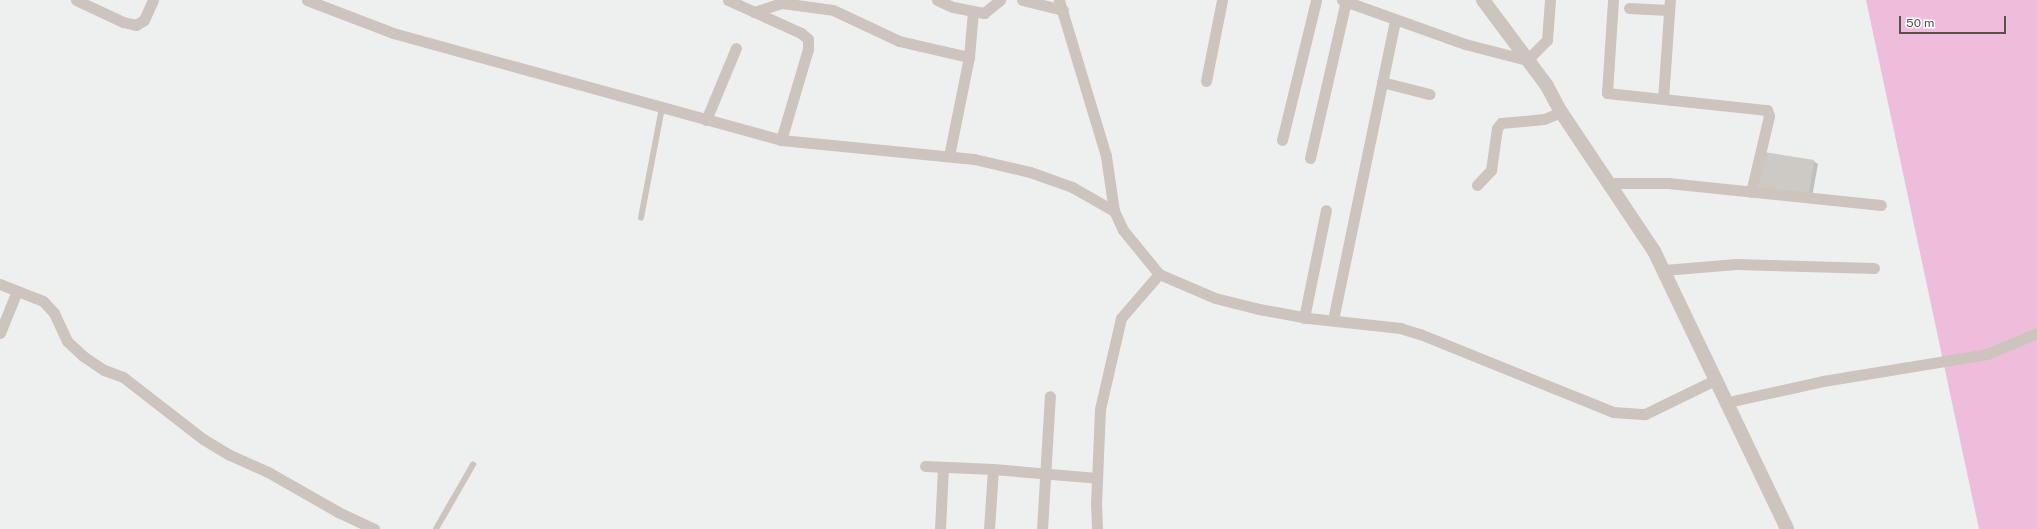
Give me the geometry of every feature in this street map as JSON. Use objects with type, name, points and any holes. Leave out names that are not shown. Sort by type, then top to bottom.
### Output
[{"type":"street","points":[[76,0],[123,22],[136,25],[144,20],[153,0]]},
{"type":"street","points":[[307,0],[393,34],[781,140],[974,159],[1030,172],[1072,187],[1114,211]]},
{"type":"street","points":[[728,0],[801,33],[808,39],[808,49],[781,140]]},
{"type":"street","points":[[937,0],[953,7],[988,12],[1000,0]]},
{"type":"street","points":[[1022,0],[1061,5],[1106,156],[1114,211],[1123,230],[1159,274],[1215,298],[1304,318],[1400,328],[1426,336],[1613,412],[1630,415],[1645,414],[1656,410],[1717,379]]},
{"type":"street","points":[[1206,81],[1222,0]]},
{"type":"street","points":[[1282,140],[1316,0]]},
{"type":"street","points":[[1483,0],[1547,86],[1561,112],[1610,183],[1664,270],[1787,529]]},
{"type":"street","points":[[1528,60],[1547,40],[1550,0]]},
{"type":"street","points":[[1613,0],[1607,93],[1766,110],[1769,116],[1751,192]]},
{"type":"street","points":[[1310,158],[1344,1],[1465,44],[1528,60]]},
{"type":"street","points":[[754,12],[767,3],[782,3],[833,10],[899,41],[968,57]]},
{"type":"street","points":[[1629,8],[1669,5],[1663,99]]},
{"type":"street","points":[[949,156],[968,57],[973,11]]},
{"type":"street","points":[[1333,320],[1395,20]]},
{"type":"street","points":[[706,120],[736,48]]},
{"type":"street","points":[[1382,82],[1429,94]]},
{"type":"street","points":[[1477,184],[1490,170],[1499,124],[1504,121],[1544,119],[1561,112]]},
{"type":"street","points":[[1610,183],[1668,183],[1880,205]]},
{"type":"street","points":[[1304,318],[1326,210]]},
{"type":"street","points":[[1664,270],[1736,264],[1874,268]]},
{"type":"street","points":[[1098,529],[1097,478],[1100,409],[1121,318],[1159,274]]},
{"type":"street","points":[[0,284],[43,302],[54,313],[67,341],[83,356],[104,370],[123,377],[203,439],[230,455],[268,472],[338,512],[374,529]]},
{"type":"street","points":[[0,333],[17,291]]},
{"type":"street","points":[[1728,402],[1823,381],[1987,354],[2037,333]]},
{"type":"street","points":[[1042,529],[1050,396]]},
{"type":"street","points":[[925,466],[993,469],[1097,478]]},
{"type":"street","points":[[940,529],[943,467]]},
{"type":"street","points":[[989,529],[993,469]]},
{"type":"lane","points":[[641,218],[662,108]]},
{"type":"lane","points":[[436,529],[473,466]]},
{"type":"shaded area","points":[[1866,0],[2037,0],[2037,529],[1979,529]]},
{"type":"building","points":[[1764,152],[1814,160],[1809,196],[1758,188]]}]
